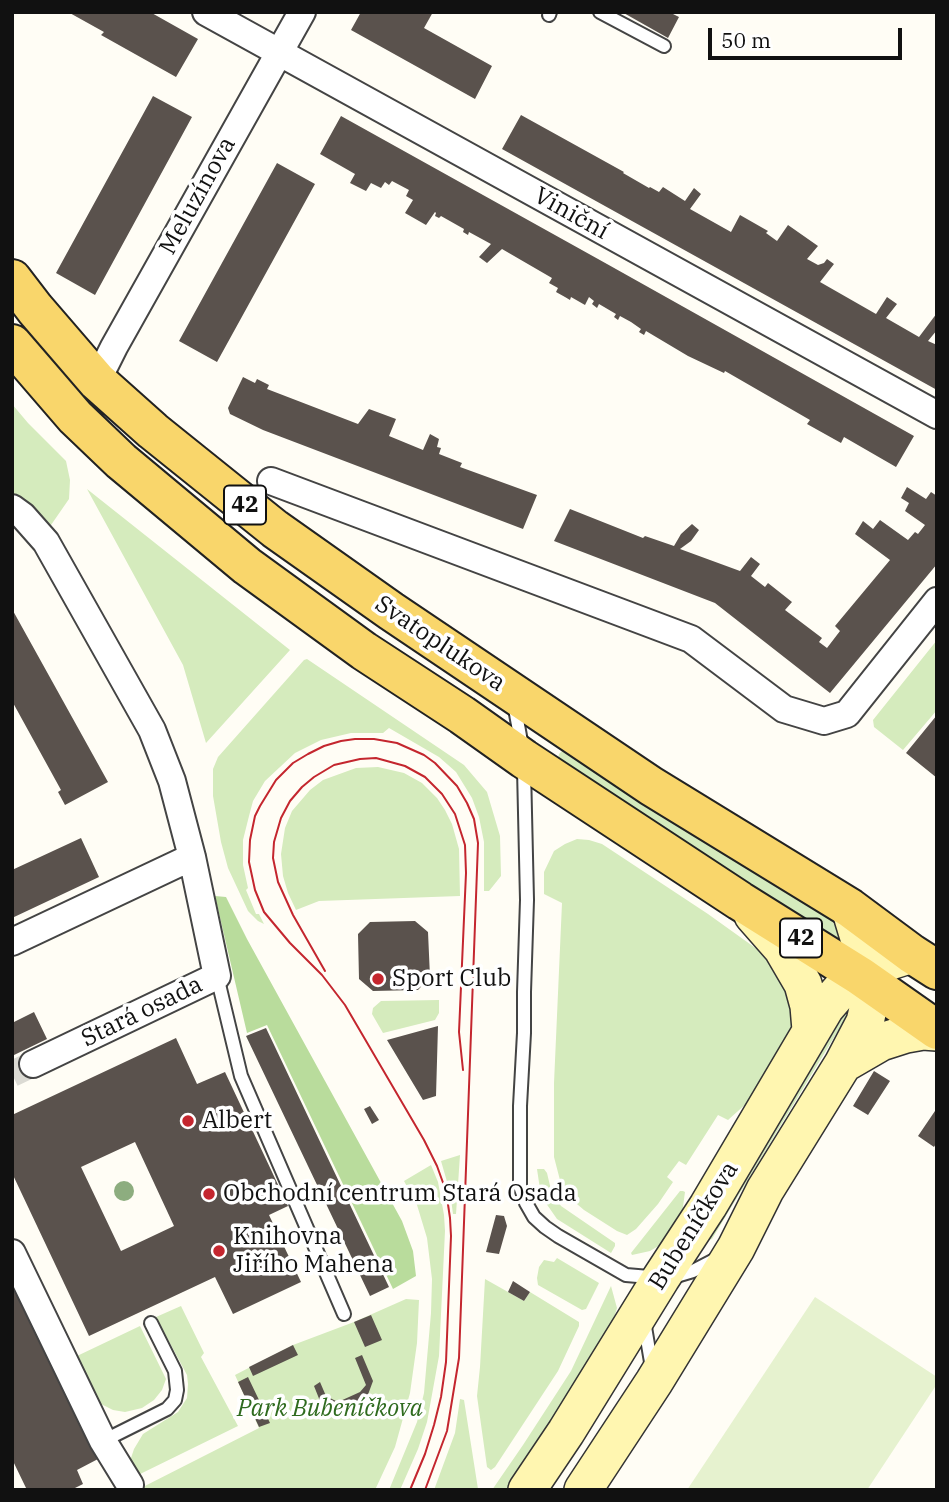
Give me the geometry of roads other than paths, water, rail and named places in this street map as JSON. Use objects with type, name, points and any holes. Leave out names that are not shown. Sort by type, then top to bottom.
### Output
[{"type":"main road","name":"Svatoplukova","points":[[12,279],[97,381],[153,431],[275,529],[391,611],[651,786],[850,908],[924,962]]},
{"type":"main road","name":"Svatoplukova","points":[[12,344],[75,417],[121,461],[247,566],[364,651],[524,759],[740,901],[866,976]]},
{"type":"main road","name":"42","points":[[866,976],[937,1031]]},
{"type":"street","name":"Viniční","points":[[206,12],[937,415]]},
{"type":"street","name":"Meluzínova","points":[[97,381],[302,12]]},
{"type":"street","points":[[271,481],[691,639],[784,709],[824,721],[847,714],[937,601]]},
{"type":"street","name":"Stará osada","points":[[12,508],[23,516],[46,542],[152,730],[172,781],[192,857],[217,976],[33,1064]]},
{"type":"street","points":[[12,942],[192,857]]},
{"type":"street","points":[[740,901],[782,948],[803,984],[809,1006],[811,1030]]},
{"type":"street","name":"Bubeníčkova","points":[[583,1490],[654,1382],[736,1248],[765,1190],[844,1064],[865,1022],[869,1005],[866,976],[850,908]]},
{"type":"street","name":"Bubeníčkova","points":[[527,1490],[566,1432],[638,1288],[708,1206],[825,1008],[844,986],[892,960],[924,962]]},
{"type":"street","points":[[844,1064],[881,1042],[906,1034],[937,1031]]},
{"type":"street","points":[[12,1253],[103,1441],[130,1485]]},
{"type":"lane","points":[[600,12],[664,46]]},
{"type":"lane","points":[[512,692],[524,759],[527,900],[520,1185],[534,1217],[545,1227],[638,1288],[654,1382]]},
{"type":"lane","points":[[217,976],[241,1076],[344,1314]]},
{"type":"lane","points":[[638,1288],[693,1271],[736,1248]]},
{"type":"lane","points":[[103,1441],[167,1409],[175,1400],[175,1371],[151,1323]]},
{"type":"tunnel","points":[[12,1074],[33,1064]]},
{"type":"tram line","points":[[410,1490],[434,1425],[446,1362],[451,1236],[446,1191],[424,1140],[345,1005],[322,975],[264,912],[255,890],[249,862],[255,816],[276,780],[293,763],[308,754],[324,746],[355,739],[397,743],[435,763],[457,786],[467,803],[474,819],[478,843],[459,1358],[447,1431],[425,1490]]},
{"type":"tram line","points":[[325,971],[293,915],[278,882],[273,858],[274,842],[281,818],[302,787],[334,765],[376,758],[405,766],[425,777],[442,794],[455,814],[465,845],[459,1032],[463,1070]]},
{"type":"place","name":"Sport Club","points":[[378,979]]},
{"type":"place","name":"Albert","points":[[188,1121]]},
{"type":"place","name":"Obchodní centrum Stará Osada","points":[[209,1194]]},
{"type":"place","name":"Knihovna Jiřího Mahena","points":[[219,1251]]},
{"type":"park label","name":"Park Bubeníčkova","points":[[330,1409]]}]
